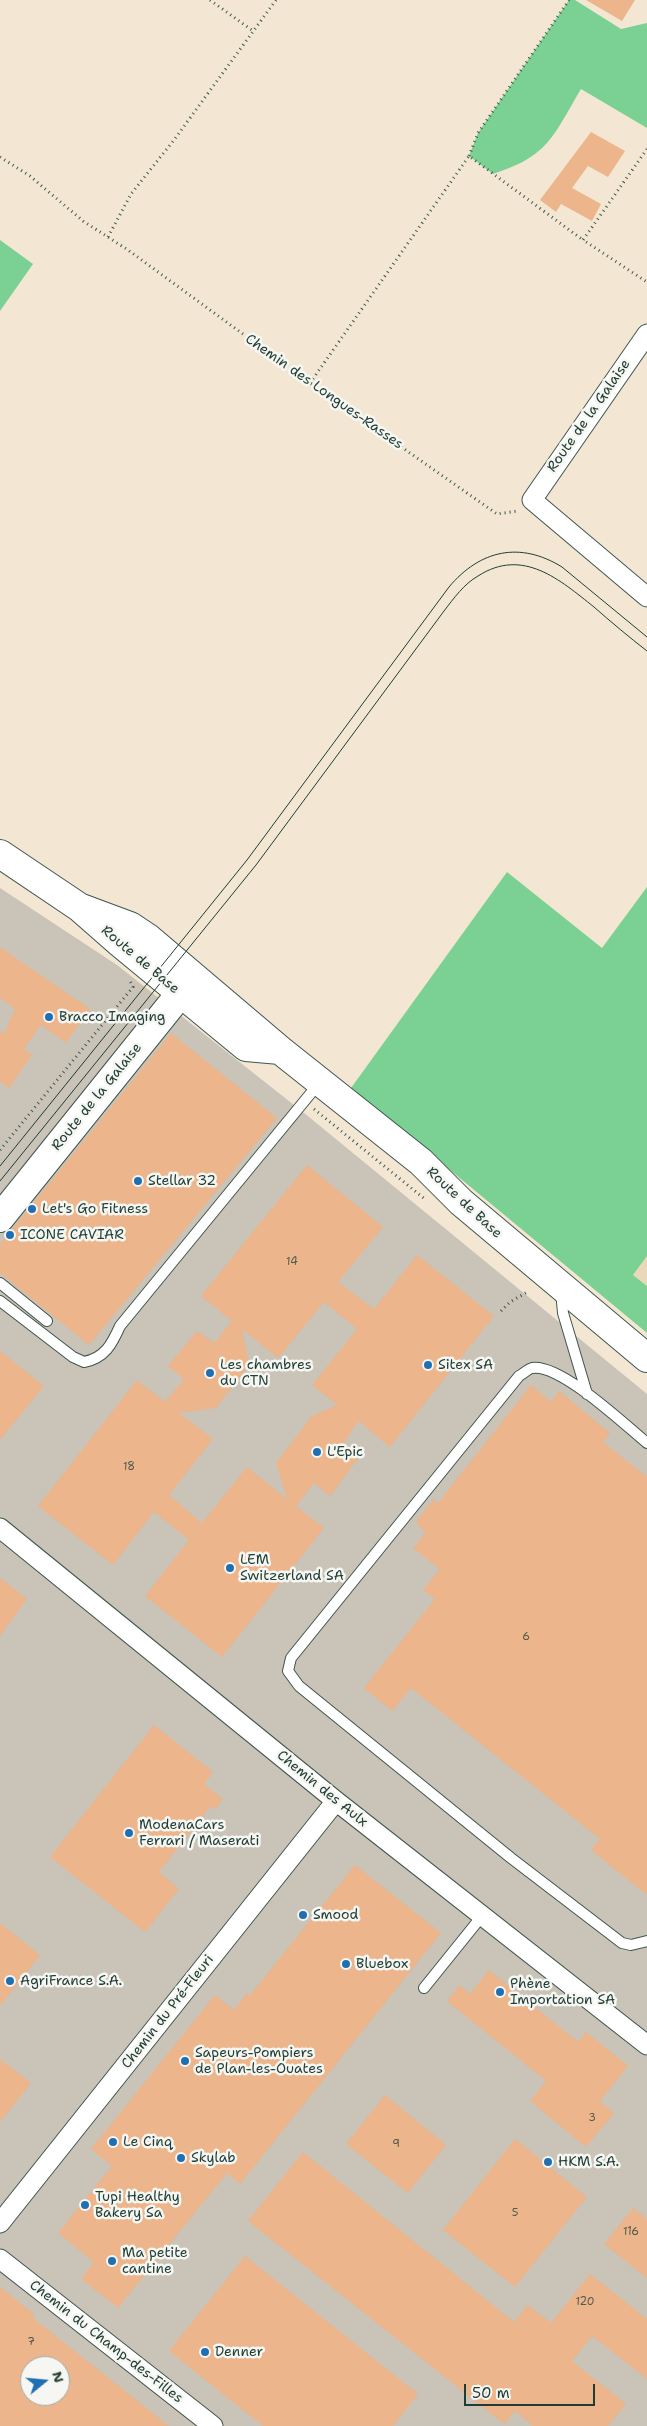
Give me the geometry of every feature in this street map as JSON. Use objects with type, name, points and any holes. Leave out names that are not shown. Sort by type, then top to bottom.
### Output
[{"type":"street","name":"Route de la Galaise","points":[[532,500],[647,334]]},
{"type":"street","points":[[532,500],[647,597]]},
{"type":"street","name":"Route de Base","points":[[0,854],[187,985],[246,1047],[280,1050],[421,1162],[461,1202],[561,1288],[647,1358]]},
{"type":"street","name":"Route de la Galaise","points":[[0,1218],[187,985]]},
{"type":"street","name":"Chemin des Aulx","points":[[0,1528],[336,1801],[647,2045]]},
{"type":"street","name":"Chemin du Pré-Fleuri","points":[[0,2223],[336,1801]]},
{"type":"street","name":"Chemin du Champ-des-Filles","points":[[0,2259],[213,2426]]},
{"type":"lane","points":[[0,1301],[73,1357],[84,1362],[102,1356],[113,1342],[126,1318],[321,1082]]},
{"type":"lane","points":[[0,1283],[47,1321]]},
{"type":"lane","points":[[561,1288],[563,1313],[587,1394]]},
{"type":"lane","points":[[647,1443],[587,1394],[553,1371],[532,1368],[519,1376],[291,1658],[288,1671],[299,1686],[511,1858],[622,1943],[631,1945],[647,1941]]},
{"type":"lane","points":[[424,1988],[482,1916]]},
{"type":"path","points":[[210,0],[253,31]]},
{"type":"path","points":[[108,237],[131,194],[174,140],[276,0]]},
{"type":"path","points":[[310,383],[469,156],[478,133],[570,0]]},
{"type":"path","points":[[583,240],[647,149]]},
{"type":"path","name":"Chemin des Longues-Rasses","points":[[0,156],[30,176],[83,221],[497,514],[516,512],[532,500]]},
{"type":"path","points":[[469,156],[583,240],[647,282]]},
{"type":"path","points":[[0,1150],[133,987],[129,978]]},
{"type":"path","points":[[501,1311],[510,1302],[529,1291]]},
{"type":"shaded area","points":[[0,888],[117,965],[309,1117],[647,1394],[647,2426],[0,2426]]},
{"type":"shaded area","points":[[647,1256],[647,1286],[633,1275]]},
{"type":"green space","points":[[569,0],[575,0],[621,29],[647,23],[647,128],[581,89],[556,132],[538,152],[512,167],[493,174],[469,156],[478,133]]},
{"type":"green space","points":[[0,240],[33,264],[0,311]]},
{"type":"green space","points":[[507,872],[602,948],[647,887],[647,1256],[633,1275],[647,1286],[647,1333],[351,1088]]},
{"type":"building","points":[[586,0],[635,0],[622,21]]},
{"type":"building","points":[[591,132],[625,151],[608,177],[588,166],[572,188],[601,204],[592,221],[561,204],[556,212],[540,200]]},
{"type":"building","name":"Bracco Imaging","points":[[0,947],[90,1009],[66,1043],[41,1025],[24,1049],[32,1055],[9,1088],[0,1082],[0,1031],[4,1034],[15,1009],[0,998]]},
{"type":"building","name":"Stellar 32","points":[[171,1033],[277,1118],[89,1345],[0,1273],[0,1244]]},
{"type":"building","points":[[307,1165],[383,1227],[338,1282],[374,1309],[417,1255],[494,1316],[390,1447],[358,1421],[343,1445],[358,1459],[330,1496],[314,1483],[296,1506],[324,1528],[222,1657],[145,1596],[189,1540],[154,1512],[113,1565],[38,1506],[137,1380],[165,1402],[184,1379],[168,1366],[197,1331],[214,1343],[232,1321],[201,1296]],"holes":[[[324,1302],[357,1329],[312,1385],[337,1405],[312,1416],[276,1463],[287,1499],[247,1467],[202,1523],[169,1495],[213,1439],[179,1413],[216,1408],[248,1367],[249,1363],[242,1329],[278,1358]]]},
{"type":"building","points":[[0,1351],[44,1386],[0,1440]]},
{"type":"building","points":[[531,1385],[551,1402],[559,1391],[610,1433],[603,1442],[647,1477],[647,1895],[591,1850],[600,1839],[411,1688],[392,1711],[364,1688],[435,1599],[423,1590],[440,1569],[413,1548],[426,1532],[418,1526],[419,1524],[416,1521],[434,1499],[438,1503]]},
{"type":"building","points":[[0,1578],[27,1599],[0,1636]]},
{"type":"building","name":"ModenaCars Ferrari / Maserati","points":[[154,1725],[213,1772],[204,1784],[223,1799],[215,1809],[211,1806],[159,1872],[179,1889],[145,1932],[50,1857]]},
{"type":"building","name":"Skylab","points":[[355,1865],[441,1933],[240,2184],[227,2173],[118,2308],[81,2279],[94,2262],[58,2233],[112,2166],[91,2149],[215,1995],[234,2010],[247,1993],[250,1995]]},
{"type":"building","name":"AgriFrance S.A.","points":[[0,1923],[40,1955],[0,2006]]},
{"type":"building","points":[[489,1970],[578,2042],[586,2032],[628,2066],[600,2101],[614,2113],[586,2147],[530,2101],[546,2081],[447,2001],[460,1985],[470,1994]]},
{"type":"building","points":[[0,2059],[31,2083],[0,2122]]},
{"type":"building","points":[[385,2095],[446,2145],[408,2193],[346,2144]]},
{"type":"building","points":[[515,2139],[587,2197],[515,2287],[443,2230]]},
{"type":"building","points":[[303,2152],[514,2322],[528,2305],[551,2323],[590,2274],[647,2319],[647,2379],[592,2336],[572,2361],[626,2404],[608,2426],[533,2426],[515,2411],[504,2424],[248,2221]]},
{"type":"building","points":[[633,2208],[647,2219],[647,2278],[604,2244]]},
{"type":"building","points":[[245,2256],[418,2394],[393,2426],[263,2426],[169,2351]]},
{"type":"building","points":[[0,2287],[35,2315],[33,2318],[169,2426],[0,2426]]},
{"type":"tram line","points":[[0,1166],[247,860],[449,587],[461,574],[487,558],[501,553],[516,552],[546,559],[562,567],[647,637]]},
{"type":"tram line","points":[[0,1181],[256,865],[444,611],[468,583],[495,568],[510,565],[526,566],[540,570],[568,587],[647,651]]},
{"type":"place","name":"Bracco Imaging","points":[[49,1017]]},
{"type":"place","name":"Stellar 32","points":[[138,1181]]},
{"type":"place","name":"Let's Go Fitness","points":[[32,1209]]},
{"type":"place","name":"ICONE CAVIAR","points":[[10,1235]]},
{"type":"place","name":"Sitex SA","points":[[428,1365]]},
{"type":"place","name":"Les chambres du CTN","points":[[210,1373]]},
{"type":"place","name":"L'Epic","points":[[317,1452]]},
{"type":"place","name":"LEM Switzerland SA","points":[[230,1568]]},
{"type":"place","name":"ModenaCars Ferrari / Maserati","points":[[129,1833]]},
{"type":"place","name":"Smood","points":[[303,1915]]},
{"type":"place","name":"Bluebox","points":[[346,1964]]},
{"type":"place","name":"AgriFrance S.A.","points":[[10,1981]]},
{"type":"place","name":"Phène Importation SA","points":[[500,1992]]},
{"type":"place","name":"Sapeurs-Pompiers de Plan-les-Ouates","points":[[185,2061]]},
{"type":"place","name":"Le Cinq","points":[[113,2142]]},
{"type":"place","name":"Skylab","points":[[181,2158]]},
{"type":"place","name":"HKM S.A.","points":[[548,2162]]},
{"type":"place","name":"Tupi Healthy Bakery Sa","points":[[85,2205]]},
{"type":"place","name":"Ma petite cantine","points":[[112,2261]]},
{"type":"place","name":"Denner","points":[[205,2352]]}]
